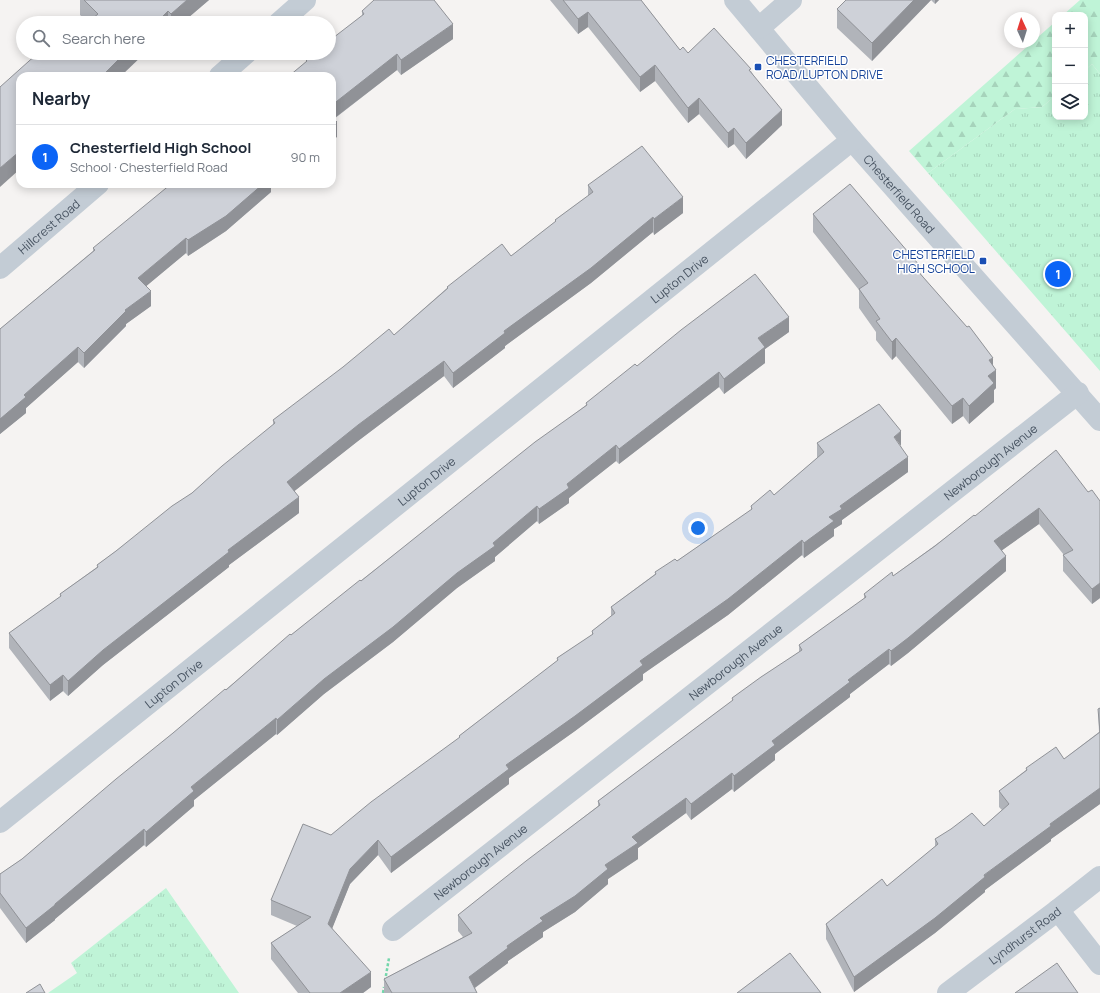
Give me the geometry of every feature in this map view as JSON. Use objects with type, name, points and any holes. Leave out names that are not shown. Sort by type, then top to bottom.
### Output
[{"type":"street","points":[[287,16],[305,0]]},
{"type":"street","name":"Chesterfield Road","points":[[735,0],[852,140],[1078,393],[1100,420]]},
{"type":"street","points":[[759,28],[790,0]]},
{"type":"street","points":[[225,72],[238,60]]},
{"type":"street","name":"Lupton Drive","points":[[0,822],[852,140]]},
{"type":"street","name":"Hillcrest Road","points":[[0,268],[93,188]]},
{"type":"street","name":"Newborough Avenue","points":[[393,930],[1078,393]]},
{"type":"street","name":"Lyndhurst Road","points":[[948,993],[1100,877]]},
{"type":"street","points":[[1058,910],[1100,964]]},
{"type":"path","points":[[383,993],[393,930]]},
{"type":"green space","points":[[1080,0],[1100,0],[1100,74],[1092,64],[1088,67],[1088,12],[1066,12]]},
{"type":"green space","points":[[1052,25],[1052,99],[1042,107],[1015,109],[928,173],[909,151],[1026,48],[1040,48],[1040,35]]},
{"type":"green space","name":"CHESTERFIELD HIGH SCHOOL","points":[[1092,64],[1100,74],[1100,371],[928,173],[1015,109],[1042,107],[1052,99],[1052,120],[1088,120],[1088,67]]},
{"type":"green space","points":[[166,888],[239,993],[48,993],[77,973],[71,963]]},
{"type":"building","points":[[84,0],[187,0],[171,14],[168,11],[163,16],[96,16],[98,14]]},
{"type":"building","points":[[374,0],[434,0],[453,24],[401,60],[397,54],[336,102],[336,72],[294,72],[307,61],[306,60],[336,60],[336,36],[364,14],[362,11]]},
{"type":"building","points":[[563,0],[641,0],[680,50],[683,47],[688,53],[714,28],[751,69],[749,70],[782,110],[746,143],[734,128],[728,133],[699,98],[688,108],[655,65],[640,77],[588,12],[578,19]]},
{"type":"building","points":[[846,0],[914,0],[872,43],[837,9]]},
{"type":"building","points":[[30,60],[118,60],[106,72],[17,72]]},
{"type":"building","points":[[16,73],[16,154],[0,168],[0,87]]},
{"type":"building","points":[[642,146],[683,197],[654,219],[653,217],[591,268],[504,331],[505,333],[453,373],[444,361],[358,425],[287,482],[299,497],[228,550],[229,552],[103,650],[68,681],[63,675],[50,685],[9,633],[61,596],[60,594],[98,567],[97,565],[172,506],[192,493],[222,466],[275,423],[273,420],[343,367],[389,329],[394,335],[448,288],[447,287],[502,244],[511,256],[556,221],[555,220],[593,192],[588,185]]},
{"type":"building","points":[[850,184],[920,266],[916,269],[967,327],[969,326],[993,358],[989,360],[996,370],[988,376],[994,383],[969,406],[963,398],[952,406],[896,338],[892,342],[876,321],[880,319],[859,289],[868,283],[813,214]]},
{"type":"building","points":[[166,188],[258,188],[226,216],[188,240],[186,238],[138,278],[151,291],[125,310],[126,311],[84,353],[78,347],[24,395],[26,397],[0,419],[0,329],[95,250],[93,248]]},
{"type":"building","points":[[755,274],[789,317],[758,338],[765,347],[724,379],[719,372],[619,449],[616,445],[567,484],[569,488],[539,509],[537,506],[493,543],[495,546],[457,573],[393,627],[324,679],[277,720],[276,718],[191,787],[194,791],[146,832],[144,829],[26,928],[0,893],[0,874],[22,859],[116,779],[225,689],[226,690],[290,634],[291,635],[360,580],[361,581],[535,442],[587,405],[586,403],[635,364],[637,366],[681,330]]},
{"type":"building","points":[[879,404],[901,431],[894,437],[908,457],[840,506],[842,509],[829,517],[834,521],[804,543],[802,540],[728,599],[640,661],[643,665],[506,765],[509,769],[391,857],[378,840],[350,869],[328,924],[371,972],[340,993],[310,993],[271,943],[311,917],[271,900],[303,824],[331,835],[371,802],[460,737],[459,736],[558,660],[557,658],[593,634],[592,631],[615,613],[611,607],[656,574],[655,572],[675,559],[677,561],[752,509],[751,506],[770,490],[774,495],[824,452],[817,443]]},
{"type":"building","points":[[1056,450],[1088,492],[1092,490],[1100,501],[1100,583],[1092,589],[1063,555],[1073,550],[1039,508],[994,541],[1006,556],[908,638],[891,651],[889,649],[848,680],[850,682],[772,741],[775,745],[734,776],[732,773],[691,804],[686,798],[632,837],[638,843],[605,865],[608,869],[575,896],[540,918],[543,921],[507,946],[508,948],[469,977],[477,993],[392,993],[384,979],[472,933],[458,915],[600,805],[598,801],[733,700],[732,698],[802,650],[799,645],[866,597],[864,594],[892,572],[893,576],[935,546],[974,515],[975,516]]},
{"type":"building","points":[[1100,708],[1100,732],[1098,709]]},
{"type":"building","points":[[1100,732],[1100,788],[984,875],[985,877],[935,918],[854,977],[826,924],[882,879],[887,886],[938,844],[935,839],[972,813],[984,826],[1009,804],[999,791],[1027,770],[1026,768],[1056,747],[1064,759]]},
{"type":"building","points":[[790,953],[821,993],[737,993]]},
{"type":"building","points":[[1057,963],[1078,993],[1015,993]]},
{"type":"building","points":[[40,984],[45,993],[26,993]]},
{"type":"place","name":"CHESTERFIELD ROAD/LUPTON DRIVE","points":[[758,67]]},
{"type":"place","name":"CHESTERFIELD HIGH SCHOOL","points":[[983,261]]},
{"type":"place","name":"Chesterfield High School","points":[[1058,274]]}]
